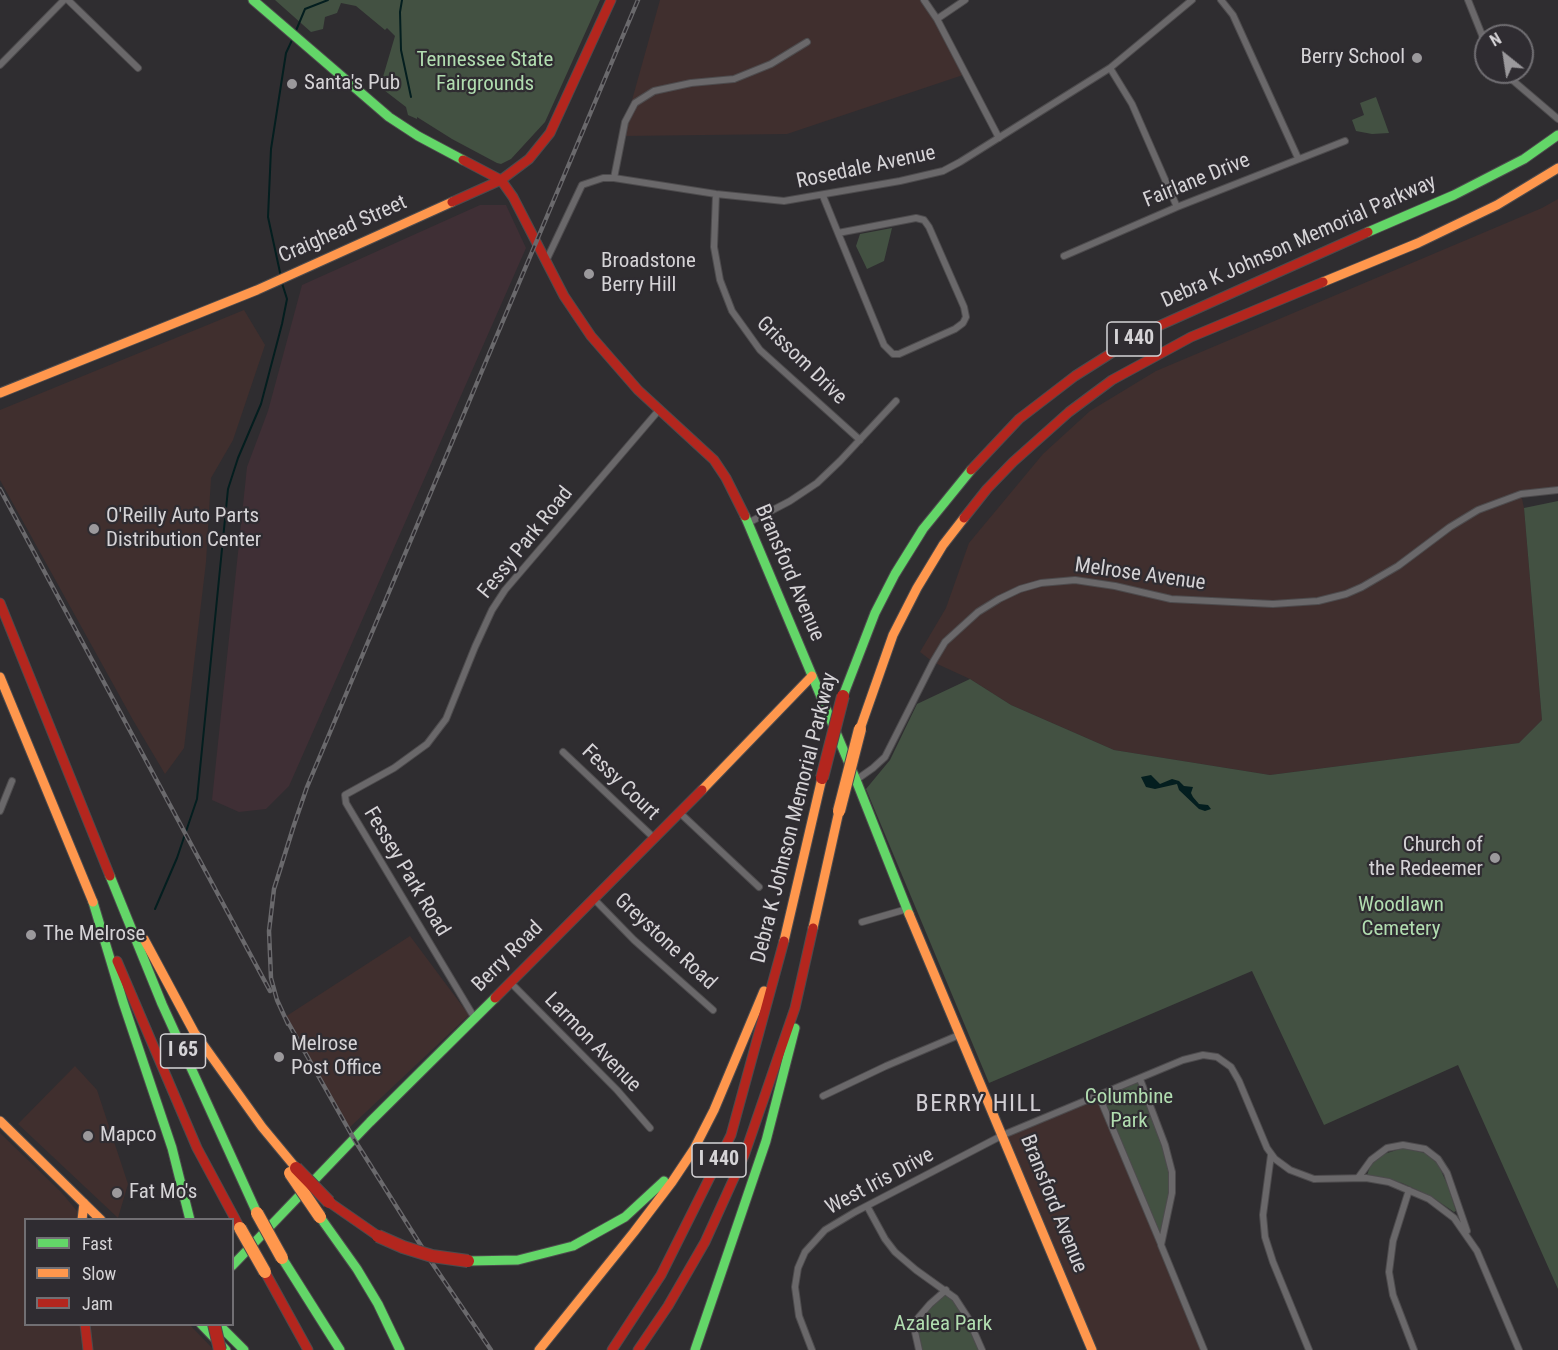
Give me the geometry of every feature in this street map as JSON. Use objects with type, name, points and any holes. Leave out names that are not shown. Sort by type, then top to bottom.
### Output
[{"type":"main road","name":"Bransford Avenue","points":[[253,0],[389,117],[418,136],[501,180],[513,197],[564,296],[591,336],[638,390],[714,460],[729,483],[856,780],[959,1035],[1092,1350]]},
{"type":"main road","name":"Craighead Street","points":[[0,393],[263,288],[501,180],[530,159],[550,134],[611,0]]},
{"type":"main road","name":"Debra K Johnson Memorial Parkway","points":[[612,1350],[661,1275],[731,1136],[781,952],[843,696],[874,613],[923,529],[968,473],[1019,419],[1076,376],[1143,333],[1454,195],[1524,159],[1558,135]]},
{"type":"main road","name":"Debra K Johnson Memorial Parkway","points":[[638,1350],[681,1284],[723,1204],[747,1147],[795,1008],[839,811],[860,729],[893,635],[917,588],[943,545],[987,489],[1013,462],[1069,412],[1112,380],[1191,337],[1418,243],[1497,205],[1558,168]]},
{"type":"main road","name":"I 65","points":[[0,603],[175,1034],[257,1213],[282,1258],[340,1350]]},
{"type":"main road","name":"Berry Road","points":[[234,1264],[370,1122],[680,813],[812,676]]},
{"type":"main road","name":"I 65","points":[[0,677],[94,908],[197,1148],[308,1350]]},
{"type":"main road","points":[[115,885],[194,1032],[293,1170],[320,1217],[357,1269],[378,1304],[400,1350]]},
{"type":"main road","points":[[94,908],[172,1148],[190,1218]]},
{"type":"main road","points":[[539,1350],[662,1196],[688,1159],[714,1110],[781,952]]},
{"type":"main road","points":[[695,1350],[777,1105],[795,1032],[795,1008]]},
{"type":"main road","points":[[0,1121],[99,1218]]},
{"type":"main road","points":[[293,1170],[329,1202],[378,1236],[432,1256],[493,1262],[527,1258],[565,1248],[595,1235],[625,1217],[650,1196],[697,1140]]},
{"type":"main road","points":[[82,1218],[84,1203]]},
{"type":"main road","points":[[85,1326],[88,1350]]},
{"type":"main road","points":[[203,1326],[226,1350]]},
{"type":"main road","points":[[216,1326],[220,1350]]},
{"type":"main road","points":[[218,1326],[244,1350]]},
{"type":"main road","points":[[226,1326],[231,1337]]},
{"type":"street","points":[[0,65],[66,0],[138,68]]},
{"type":"street","points":[[924,0],[937,19],[999,138]]},
{"type":"street","points":[[937,19],[965,0]]},
{"type":"street","name":"Rosedale Avenue","points":[[546,261],[582,185],[603,178],[777,201],[799,200],[943,171],[1110,68],[1192,0]]},
{"type":"street","points":[[1221,0],[1233,15],[1298,158]]},
{"type":"street","points":[[1468,0],[1478,24]]},
{"type":"street","points":[[614,178],[625,122],[635,103],[654,91],[691,83],[734,79],[771,64],[807,42]]},
{"type":"street","points":[[1110,68],[1132,104],[1177,207]]},
{"type":"street","points":[[1517,84],[1558,119]]},
{"type":"street","name":"Fairlane Drive","points":[[1064,256],[1177,207],[1345,141]]},
{"type":"street","name":"Grissom Drive","points":[[716,194],[714,247],[720,280],[732,311],[760,350],[785,375],[860,440]]},
{"type":"street","points":[[823,195],[838,233],[884,345],[890,353],[899,354],[955,329],[964,322],[966,315],[964,307],[924,220],[912,218],[838,233]]},
{"type":"street","points":[[748,524],[817,483],[896,401]]},
{"type":"street","name":"Fessy Park Road","points":[[427,744],[446,719],[474,647],[504,590],[659,410]]},
{"type":"street","name":"Melrose Avenue","points":[[856,780],[885,757],[945,642],[978,612],[1020,589],[1041,583],[1075,580],[1171,599],[1273,604],[1318,601],[1346,594],[1362,587],[1398,566],[1450,527],[1478,510],[1521,494],[1558,490]]},
{"type":"street","name":"Fessey Park Road","points":[[427,744],[394,768],[345,795],[346,803],[474,1017]]},
{"type":"street","name":"Fessy Court","points":[[563,752],[654,838]]},
{"type":"street","points":[[0,811],[12,781]]},
{"type":"street","points":[[680,813],[759,887]]},
{"type":"street","name":"Greystone Road","points":[[594,899],[634,940],[713,1010]]},
{"type":"street","points":[[862,922],[907,909]]},
{"type":"street","name":"Larmon Avenue","points":[[510,982],[610,1083],[650,1128]]},
{"type":"street","points":[[822,1096],[959,1035]]},
{"type":"street","name":"West Iris Drive","points":[[812,1350],[801,1323],[796,1304],[795,1286],[800,1262],[809,1246],[825,1230],[1003,1135],[1192,1057],[1203,1055],[1220,1059],[1229,1065],[1271,1155]]},
{"type":"street","points":[[1140,1078],[1165,1145],[1172,1172],[1172,1193],[1161,1245]]},
{"type":"street","points":[[1099,1096],[1204,1350]]},
{"type":"street","points":[[1358,1178],[1371,1160],[1387,1148],[1403,1145],[1425,1149],[1438,1159],[1447,1173],[1469,1237],[1484,1265],[1519,1350]]},
{"type":"street","points":[[1310,1350],[1273,1262],[1265,1236],[1263,1215],[1271,1155],[1303,1177],[1320,1180],[1358,1178],[1381,1180],[1409,1190],[1429,1199],[1446,1211],[1469,1237]]},
{"type":"street","points":[[1409,1190],[1393,1241],[1389,1272],[1396,1305],[1414,1350]]},
{"type":"street","points":[[867,1206],[895,1252],[916,1270],[946,1290],[962,1307],[982,1350]]},
{"type":"street","points":[[919,1350],[915,1332],[918,1318],[946,1290]]},
{"type":"shaded area","points":[[660,0],[924,0],[966,74],[787,134],[622,136]]},
{"type":"shaded area","points":[[1558,199],[1558,490],[1521,494],[1542,720],[1519,743],[1270,775],[1114,750],[1011,705],[970,679],[933,662],[920,652],[946,608],[969,543],[1043,454],[1090,411],[1156,371],[1542,208]]},
{"type":"shaded area","points":[[480,205],[506,205],[526,248],[289,786],[266,809],[239,812],[212,800],[247,467],[268,411],[302,285]]},
{"type":"shaded area","points":[[244,310],[265,345],[233,440],[211,478],[206,562],[184,748],[165,774],[0,480],[0,410]]},
{"type":"shaded area","points":[[410,936],[469,1015],[348,1129],[285,1017]]},
{"type":"shaded area","points":[[75,1066],[97,1090],[128,1184],[118,1218],[18,1124]]},
{"type":"shaded area","points":[[1099,1096],[1204,1350],[1092,1350],[1003,1135]]},
{"type":"shaded area","points":[[0,1133],[61,1192],[82,1217],[24,1218],[24,1326],[85,1326],[88,1350],[0,1350]]},
{"type":"shaded area","points":[[89,1326],[191,1326],[214,1350],[92,1350]]},
{"type":"green space","name":"Tennessee State Fairgrounds","points":[[275,0],[600,0],[545,122],[511,159],[501,164],[452,139],[417,117],[417,119],[408,115],[406,107],[380,87],[395,36],[387,28],[385,30],[356,6],[341,3],[337,13],[325,17],[323,29],[311,32]]},
{"type":"green space","points":[[1376,97],[1389,133],[1372,134],[1356,131],[1352,120],[1364,115],[1360,103]]},
{"type":"green space","points":[[892,228],[884,261],[867,269],[856,246],[860,234]]},
{"type":"green space","name":"Woodlawn Cemetery","points":[[1558,501],[1558,1289],[1458,1065],[1324,1125],[1252,971],[989,1083],[866,789],[890,760],[917,704],[970,679],[1011,705],[1114,750],[1270,775],[1519,743],[1542,720],[1524,508]]},
{"type":"green space","name":"Columbine Park","points":[[1140,1079],[1172,1172],[1161,1245],[1099,1096]]},
{"type":"green space","points":[[1403,1148],[1425,1153],[1438,1164],[1456,1211],[1454,1212],[1432,1197],[1402,1183],[1367,1175],[1371,1164],[1384,1154]]},
{"type":"green space","name":"Azalea Park","points":[[946,1290],[955,1298],[982,1350],[919,1350],[916,1325]]},
{"type":"water","points":[[1151,775],[1160,784],[1172,779],[1184,786],[1193,787],[1191,793],[1193,797],[1199,804],[1208,805],[1211,809],[1205,811],[1199,809],[1179,790],[1177,784],[1155,789],[1146,787],[1141,777]]},
{"type":"waterway","points":[[295,33],[305,9],[328,0]]},
{"type":"waterway","points":[[402,0],[401,50],[411,97]]},
{"type":"waterway","points":[[281,277],[268,217],[271,149],[286,53],[293,38]]},
{"type":"waterway","points":[[155,909],[177,858],[197,799],[228,489],[238,458],[261,404],[282,324],[287,299],[282,283]]},
{"type":"railway","points":[[288,1024],[277,1000],[271,978],[269,931],[274,889],[294,825],[307,787],[638,0]]},
{"type":"railway","points":[[0,489],[270,991]]},
{"type":"railway","points":[[285,1017],[354,1139],[430,1260],[491,1350]]},
{"type":"traffic: fast","points":[[253,0],[389,117],[418,136],[463,160]]},
{"type":"traffic: fast","points":[[1368,232],[1454,195],[1524,159],[1558,135]]},
{"type":"traffic: fast","points":[[843,696],[875,613],[895,574],[923,529],[971,470]]},
{"type":"traffic: fast","points":[[745,516],[856,780],[909,914]]},
{"type":"traffic: fast","points":[[110,876],[162,1004],[257,1213]]},
{"type":"traffic: fast","points":[[93,902],[123,1002],[172,1148],[190,1218]]},
{"type":"traffic: fast","points":[[234,1264],[370,1122],[495,998]]},
{"type":"traffic: fast","points":[[695,1350],[766,1141],[795,1028]]},
{"type":"traffic: fast","points":[[468,1261],[518,1260],[573,1246],[625,1217],[664,1181]]},
{"type":"traffic: fast","points":[[320,1217],[357,1269],[378,1304],[400,1350]]},
{"type":"traffic: fast","points":[[282,1258],[340,1350]]},
{"type":"traffic: fast","points":[[203,1326],[226,1350]]},
{"type":"traffic: fast","points":[[220,1326],[244,1350]]},
{"type":"traffic: slow","points":[[1323,282],[1418,243],[1497,205],[1558,168]]},
{"type":"traffic: slow","points":[[0,393],[257,290],[452,202]]},
{"type":"traffic: slow","points":[[860,729],[893,635],[917,588],[943,545],[964,518]]},
{"type":"traffic: slow","points":[[702,790],[812,676]]},
{"type":"traffic: slow","points":[[0,677],[93,902]]},
{"type":"traffic: slow","points":[[839,811],[860,729]]},
{"type":"traffic: slow","points":[[784,941],[822,778]]},
{"type":"traffic: slow","points":[[813,928],[839,811]]},
{"type":"traffic: slow","points":[[909,914],[1092,1350]]},
{"type":"traffic: slow","points":[[144,939],[194,1032],[262,1127],[296,1168]]},
{"type":"traffic: slow","points":[[539,1350],[634,1232],[694,1149],[714,1110],[764,991]]},
{"type":"traffic: slow","points":[[0,1121],[99,1218]]},
{"type":"traffic: slow","points":[[290,1173],[320,1217]]},
{"type":"traffic: slow","points":[[82,1218],[84,1203]]},
{"type":"traffic: slow","points":[[257,1213],[282,1258]]},
{"type":"traffic: slow","points":[[240,1228],[265,1272]]},
{"type":"traffic: jam","points":[[452,202],[501,180],[529,159],[550,133],[611,0]]},
{"type":"traffic: jam","points":[[463,160],[501,180],[513,197],[564,296],[591,336],[638,390],[714,460],[745,516]]},
{"type":"traffic: jam","points":[[971,470],[1019,419],[1075,376],[1143,333],[1368,232]]},
{"type":"traffic: jam","points":[[964,518],[1013,462],[1069,412],[1112,380],[1191,337],[1323,282]]},
{"type":"traffic: jam","points":[[0,603],[110,876]]},
{"type":"traffic: jam","points":[[822,778],[843,696]]},
{"type":"traffic: jam","points":[[495,998],[702,790]]},
{"type":"traffic: jam","points":[[638,1350],[668,1306],[705,1242],[744,1156],[795,1008],[813,928]]},
{"type":"traffic: jam","points":[[612,1350],[661,1275],[731,1135],[784,941]]},
{"type":"traffic: jam","points":[[117,961],[197,1148],[240,1228]]},
{"type":"traffic: jam","points":[[296,1168],[329,1202]]},
{"type":"traffic: jam","points":[[329,1202],[378,1236]]},
{"type":"traffic: jam","points":[[378,1236],[432,1256],[468,1261]]},
{"type":"traffic: jam","points":[[265,1272],[308,1350]]},
{"type":"traffic: jam","points":[[85,1326],[88,1350]]},
{"type":"traffic: jam","points":[[214,1326],[220,1350]]},
{"type":"place","name":"Berry School","points":[[1417,58]]},
{"type":"place","name":"Santa's Pub","points":[[292,84]]},
{"type":"place","name":"Broadstone Berry Hill","points":[[589,274]]},
{"type":"place","name":"O'Reilly Auto Parts Distribution Center","points":[[94,529]]},
{"type":"place","name":"Church of the Redeemer","points":[[1495,858]]},
{"type":"place","name":"The Melrose","points":[[31,935]]},
{"type":"place","name":"Melrose Post Office","points":[[279,1057]]},
{"type":"place","name":"Mapco","points":[[88,1136]]},
{"type":"place","name":"Fat Mo's","points":[[117,1193]]},
{"type":"district","name":"BERRY HILL","points":[[979,1105]]}]
